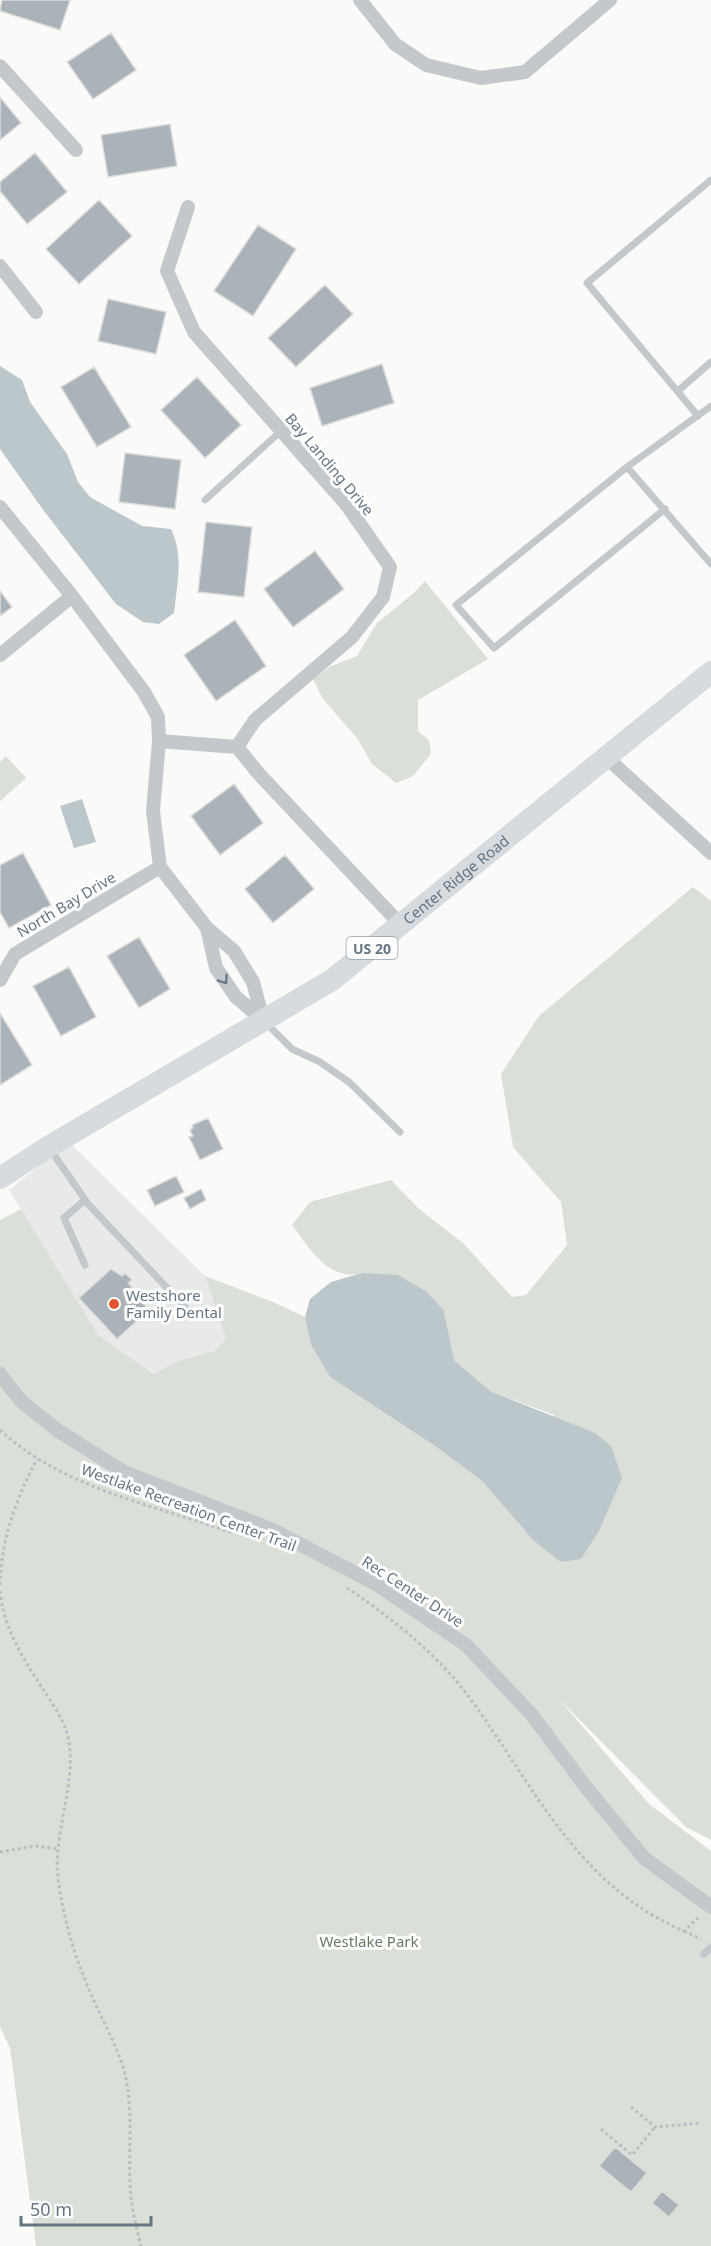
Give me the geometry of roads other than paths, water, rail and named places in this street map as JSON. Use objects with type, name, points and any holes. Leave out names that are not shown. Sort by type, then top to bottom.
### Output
[{"type":"main road","name":"Center Ridge Road","points":[[0,1178],[48,1147],[332,980],[711,672]]},
{"type":"street","points":[[360,0],[395,44],[426,65],[481,78],[525,72],[610,0]]},
{"type":"street","points":[[0,66],[76,150]]},
{"type":"street","name":"Bay Landing Drive","points":[[188,207],[167,271],[194,332],[346,504],[390,567],[383,597],[352,637],[255,720],[237,747]]},
{"type":"street","points":[[0,266],[36,312]]},
{"type":"street","points":[[0,507],[72,596],[144,692],[159,717],[153,812],[160,867],[207,928],[234,951],[253,982],[263,1020]]},
{"type":"street","points":[[0,655],[72,596]]},
{"type":"street","points":[[159,741],[237,747],[258,774],[401,925]]},
{"type":"street","points":[[606,757],[711,853]]},
{"type":"street","name":"North Bay Drive","points":[[0,980],[15,954],[160,867]]},
{"type":"street","points":[[207,928],[216,968],[236,997],[263,1020]]},
{"type":"street","name":"Rec Center Drive","points":[[0,1374],[21,1401],[57,1430],[124,1472],[273,1530],[376,1584],[466,1645],[532,1715],[585,1786],[644,1858],[707,1910]]},
{"type":"lane","points":[[698,416],[679,390],[587,283],[711,180]]},
{"type":"lane","points":[[679,390],[711,362]]},
{"type":"lane","points":[[665,509],[494,648],[456,605],[627,467],[711,406]]},
{"type":"lane","points":[[205,500],[281,431]]},
{"type":"lane","points":[[627,467],[711,564]]},
{"type":"lane","points":[[263,1020],[283,1042],[320,1062],[349,1082],[400,1132]]},
{"type":"lane","points":[[48,1147],[85,1200],[185,1307]]},
{"type":"lane","points":[[85,1200],[64,1218],[85,1264]]},
{"type":"lane","points":[[704,1954],[711,1947]]},
{"type":"place","name":"Westshore Family Dental","points":[[114,1304]]},
{"type":"park label","name":"Westlake Park","points":[[369,1941]]}]
